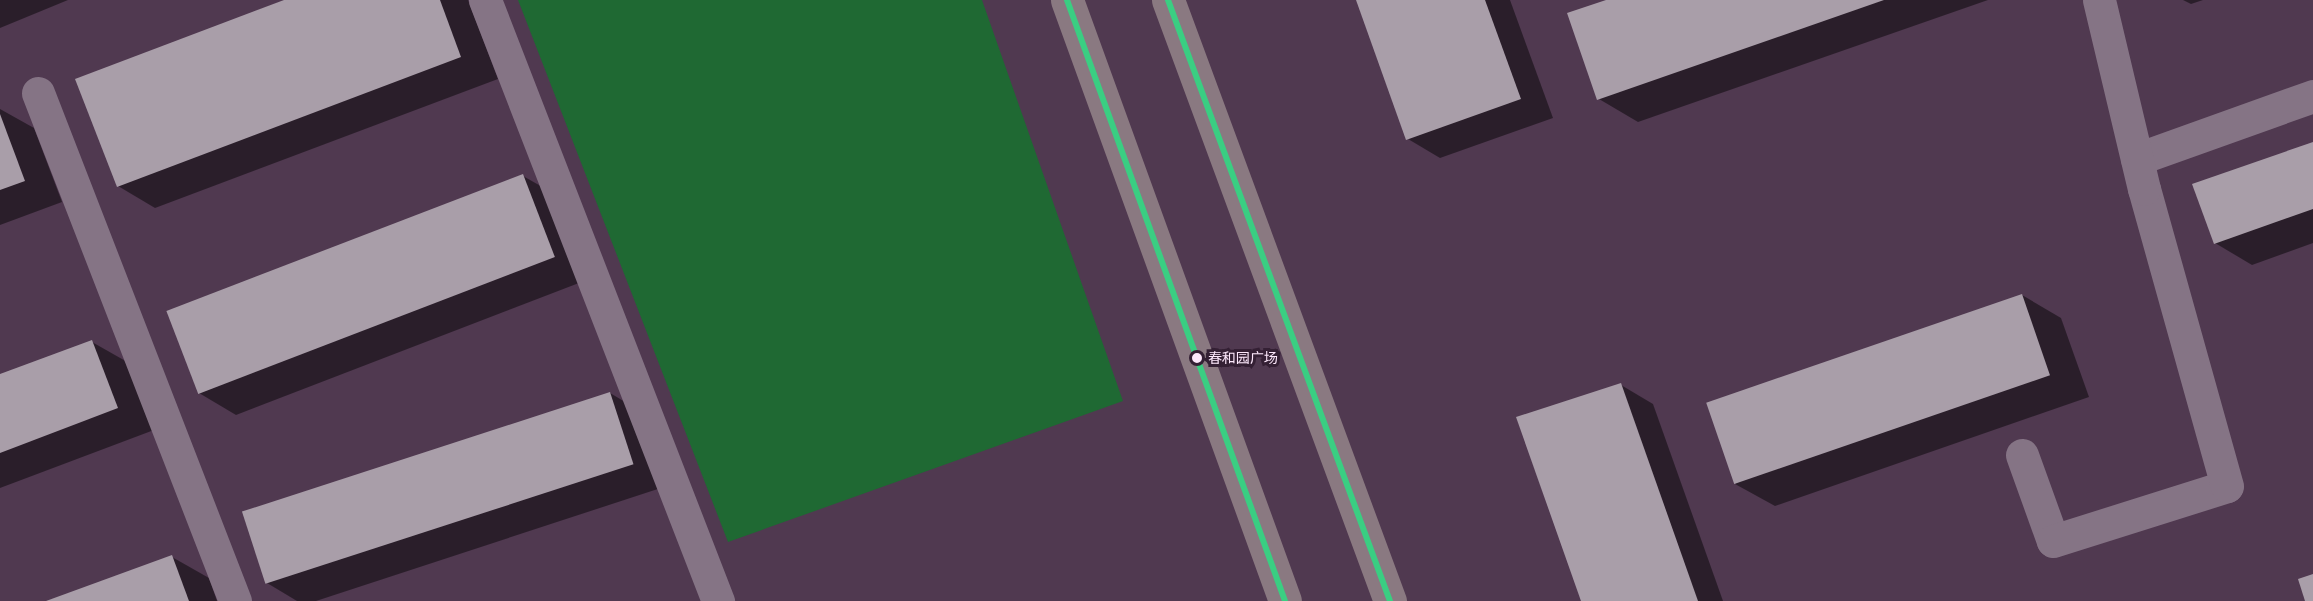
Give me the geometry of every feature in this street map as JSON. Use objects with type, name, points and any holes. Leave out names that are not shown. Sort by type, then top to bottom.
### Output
[{"type":"main road","points":[[1067,0],[1285,601]]},
{"type":"main road","points":[[1168,0],[1390,601]]},
{"type":"street","points":[[485,0],[718,601]]},
{"type":"street","points":[[2022,455],[2053,541],[2227,486],[2137,159],[2099,0]]},
{"type":"street","points":[[38,93],[235,601]]},
{"type":"street","points":[[2137,159],[2313,96]]},
{"type":"green space","points":[[518,0],[982,0],[1123,401],[728,542]]},
{"type":"building","points":[[284,0],[440,0],[461,57],[117,187],[75,79]]},
{"type":"building","points":[[1356,0],[1485,0],[1521,99],[1406,140]]},
{"type":"building","points":[[1606,0],[1884,0],[1597,100],[1567,13]]},
{"type":"building","points":[[0,114],[25,181],[0,190]]},
{"type":"building","points":[[2313,142],[2313,209],[2214,244],[2192,184]]},
{"type":"building","points":[[523,174],[555,257],[198,394],[166,311]]},
{"type":"building","points":[[2022,294],[2050,375],[1734,484],[1706,403]]},
{"type":"building","points":[[92,340],[118,408],[0,453],[0,374]]},
{"type":"building","points":[[1621,383],[1698,601],[1581,601],[1516,417]]},
{"type":"building","points":[[610,392],[633,464],[265,584],[242,512]]},
{"type":"building","points":[[172,555],[189,601],[46,601]]},
{"type":"building","points":[[2313,574],[2313,601],[2305,601],[2298,579]]},
{"type":"transit line","points":[[1067,0],[1285,601]]},
{"type":"transit line","points":[[1168,0],[1390,601]]},
{"type":"place","name":"春和园广场","points":[[1197,358]]}]
